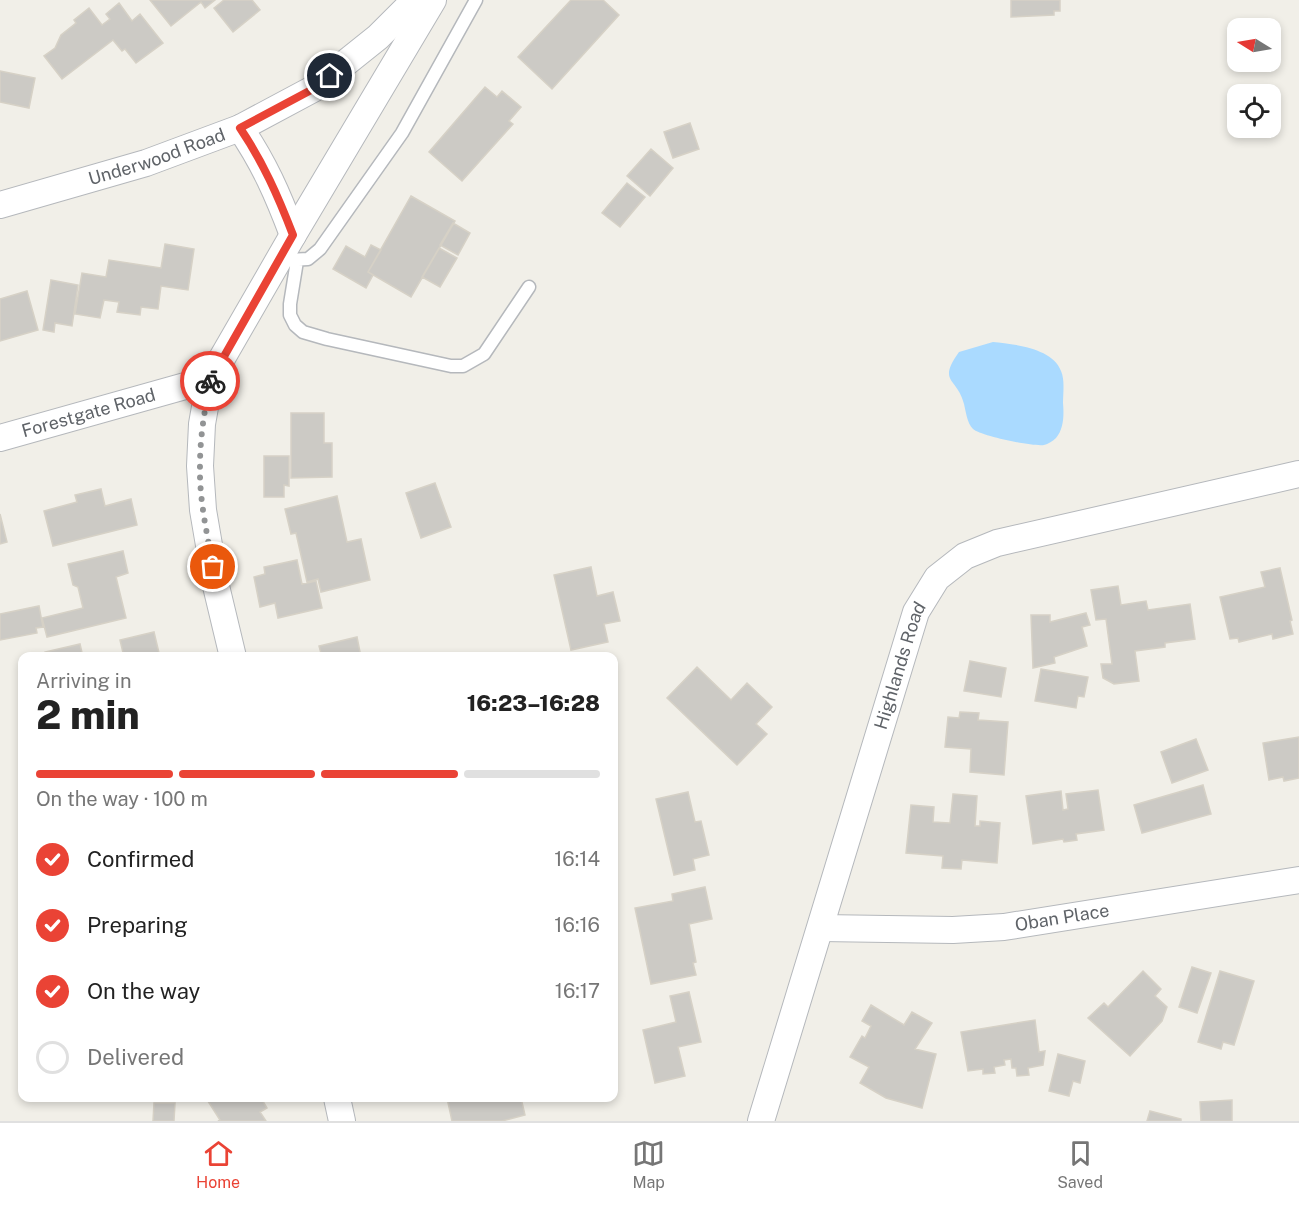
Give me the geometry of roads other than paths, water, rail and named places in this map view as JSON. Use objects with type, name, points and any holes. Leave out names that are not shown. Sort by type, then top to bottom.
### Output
[{"type":"street","name":"Underwood Road","points":[[0,205],[146,164],[240,128],[313,89],[378,37],[415,0]]},
{"type":"street","points":[[232,652],[214,575],[203,510],[200,466],[202,424],[210,380],[288,260],[293,235],[433,0]]},
{"type":"street","points":[[240,128],[268,173],[293,235]]},
{"type":"street","name":"Forestgate Road","points":[[0,438],[210,380]]},
{"type":"street","name":"Highlands Road","points":[[762,1121],[916,612],[937,578],[965,556],[997,543],[1299,474]]},
{"type":"street","name":"Oban Place","points":[[821,928],[953,930],[1004,927],[1299,880]]},
{"type":"street","points":[[338,1102],[342,1121]]},
{"type":"lane","points":[[476,0],[402,133],[320,249],[308,259],[288,260],[290,315],[295,325],[303,332],[451,366],[464,366],[484,354],[529,286]]},
{"type":"water","points":[[993,342],[1032,349],[1050,357],[1057,363],[1063,378],[1063,417],[1059,434],[1050,442],[1038,445],[1008,440],[978,432],[969,424],[961,395],[949,375],[950,369],[959,352]]}]
